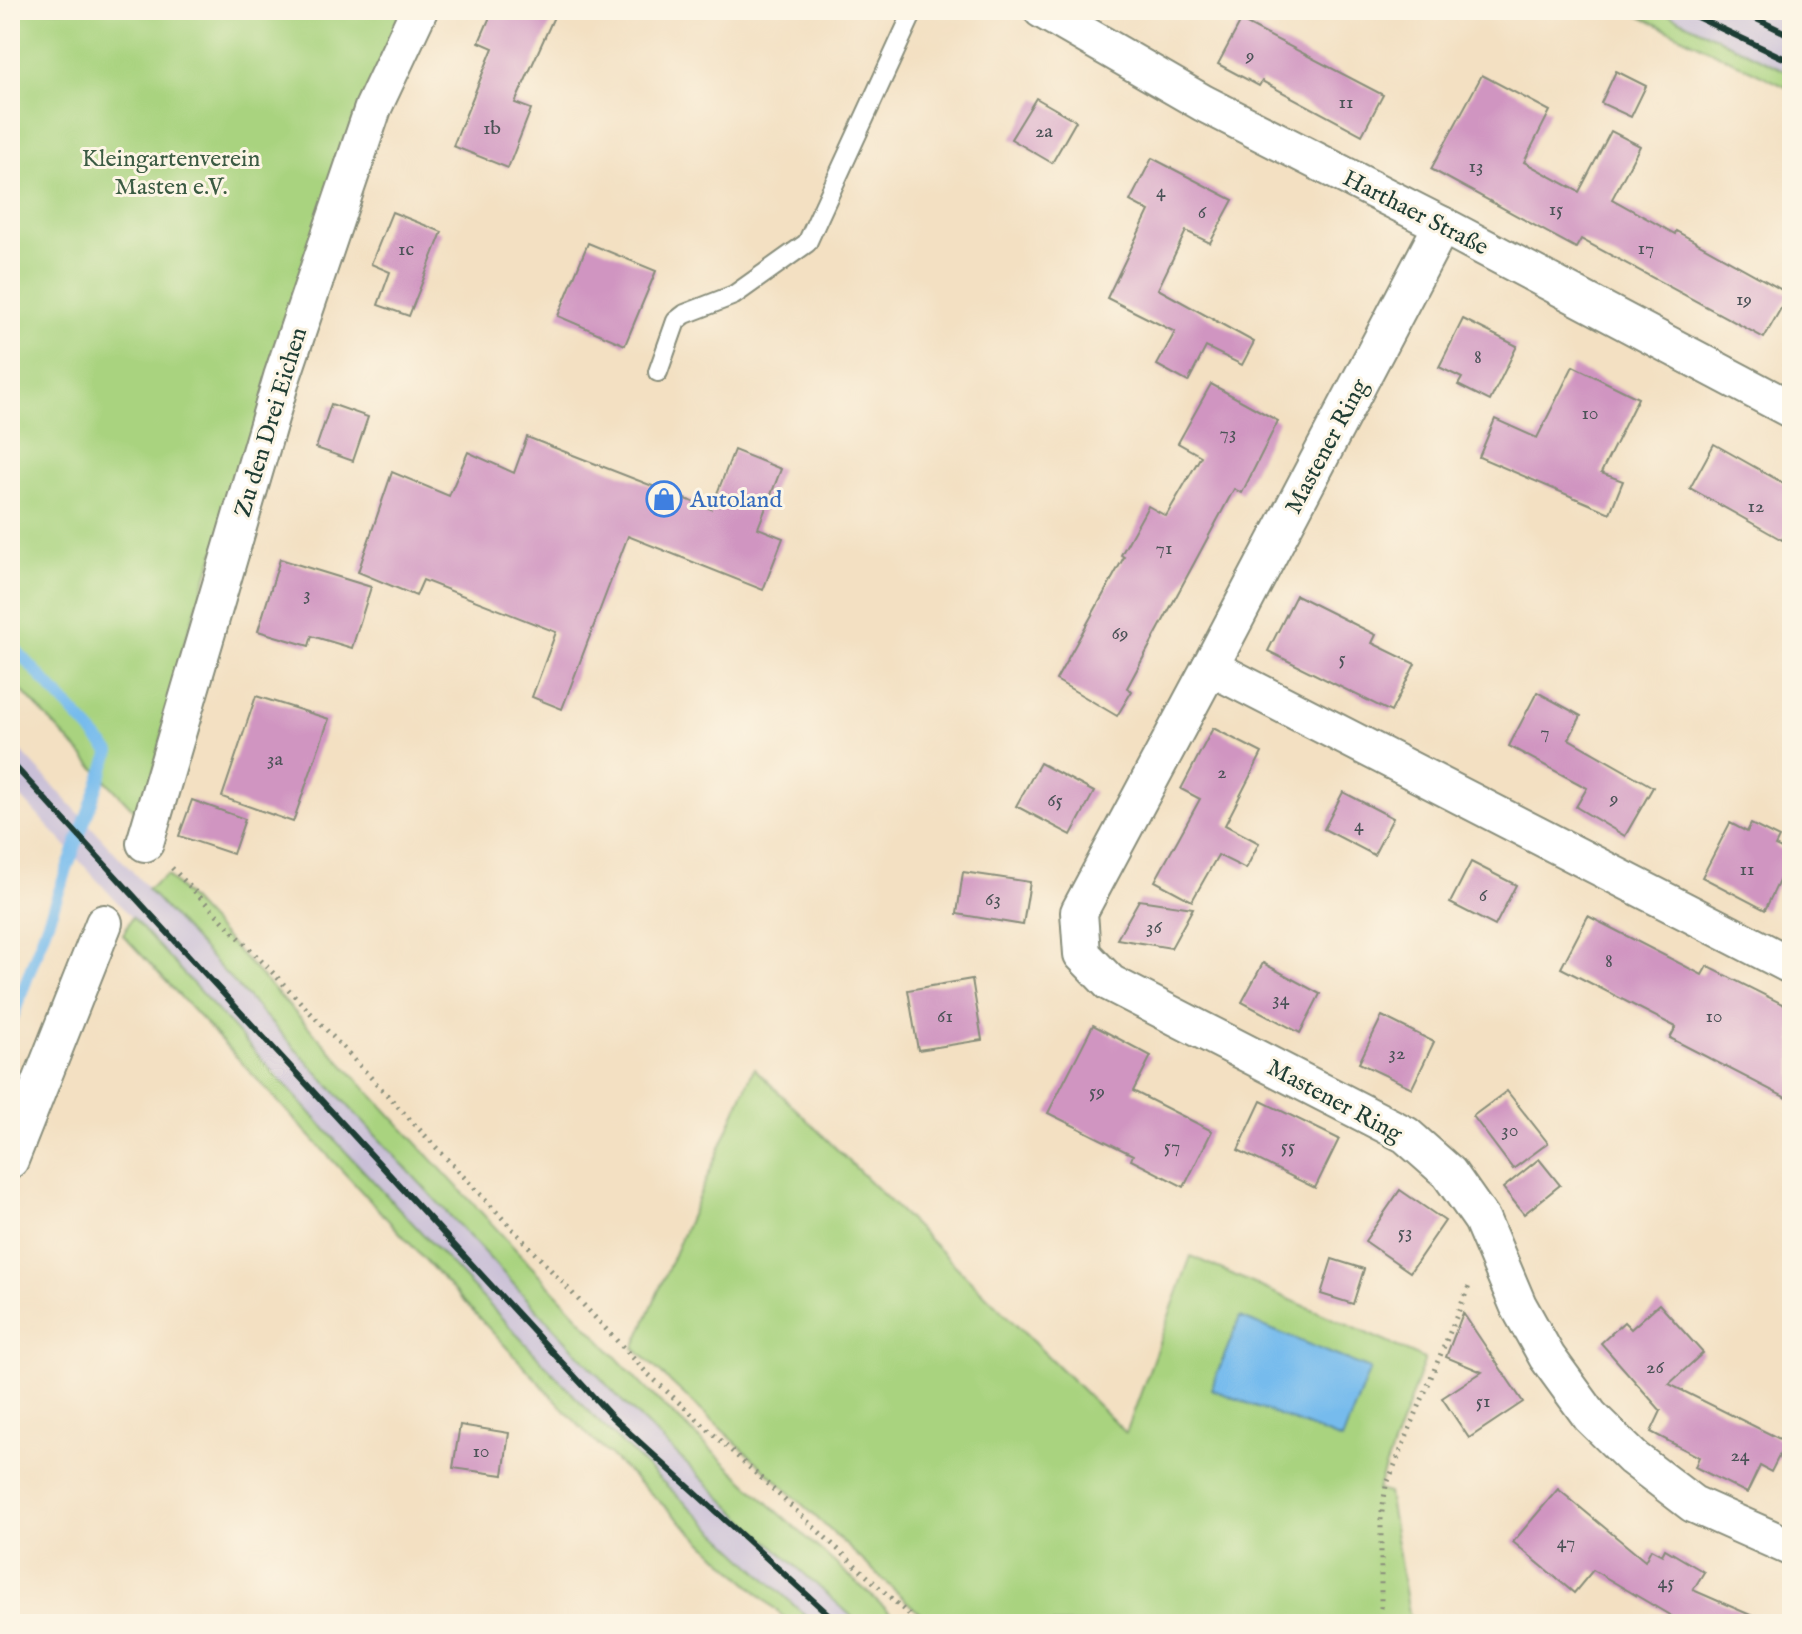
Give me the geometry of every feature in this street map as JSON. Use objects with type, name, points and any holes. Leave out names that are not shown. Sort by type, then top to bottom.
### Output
[{"type":"street","name":"Zu den Drei Eichen","points":[[145,843],[282,377],[373,108],[419,10]]},
{"type":"street","name":"Harthaer Straße","points":[[1042,10],[1203,103],[1792,410]]},
{"type":"street","name":"Mastener Ring","points":[[1442,225],[1079,912],[1082,954],[1110,983],[1406,1135],[1449,1173],[1482,1220],[1518,1305],[1547,1357],[1601,1426],[1633,1458],[1693,1504],[1792,1548]]},
{"type":"street","points":[[1210,667],[1792,966]]},
{"type":"street","points":[[10,1160],[104,923]]},
{"type":"lane","points":[[658,372],[676,321],[685,314],[734,295],[807,243],[914,10]]},
{"type":"path","points":[[145,843],[276,976],[647,1373],[919,1624]]},
{"type":"path","points":[[1378,1624],[1381,1608],[1381,1518],[1386,1486],[1468,1288],[1485,1265],[1498,1259]]},
{"type":"shaded area","points":[[1659,10],[1771,10],[1792,20],[1792,74]]},
{"type":"shaded area","points":[[10,739],[622,1401],[735,1511],[860,1624],[814,1624],[598,1421],[10,785]]},
{"type":"green space","name":"Kleingartenverein Masten e.V.","points":[[10,10],[403,10],[361,110],[181,654],[143,820],[10,678]]},
{"type":"green space","points":[[1627,10],[1659,10],[1792,74],[1792,90]]},
{"type":"green space","points":[[167,875],[642,1385],[903,1624],[860,1624],[735,1511],[622,1401],[147,889]]},
{"type":"green space","points":[[132,917],[598,1421],[814,1624],[791,1624],[588,1435],[123,935]]},
{"type":"green space","points":[[754,1068],[1126,1433],[1191,1256],[1425,1359],[1377,1490],[1388,1493],[1411,1624],[931,1624],[634,1348]]},
{"type":"water","points":[[1240,1317],[1370,1369],[1342,1440],[1211,1389]]},
{"type":"building","points":[[493,10],[557,10],[515,103],[531,109],[508,168],[453,146],[493,48],[479,42]]},
{"type":"building","points":[[1241,21],[1383,95],[1362,135],[1262,81],[1259,86],[1218,64]]},
{"type":"building","points":[[1616,71],[1646,86],[1631,117],[1601,103]]},
{"type":"building","points":[[1482,75],[1550,111],[1524,162],[1579,192],[1611,131],[1640,146],[1612,199],[1789,294],[1764,338],[1581,239],[1576,248],[1431,169]]},
{"type":"building","points":[[1036,98],[1076,121],[1052,163],[1011,139]]},
{"type":"building","points":[[1152,158],[1233,200],[1210,243],[1186,231],[1158,289],[1254,342],[1242,365],[1206,347],[1188,382],[1157,365],[1175,332],[1107,298],[1149,211],[1130,201]]},
{"type":"building","points":[[392,212],[442,232],[409,316],[378,305],[390,272],[371,264]]},
{"type":"building","points":[[588,243],[656,271],[625,345],[558,316]]},
{"type":"building","points":[[1463,319],[1517,346],[1490,401],[1458,385],[1462,378],[1439,367]]},
{"type":"building","points":[[1573,366],[1638,398],[1601,473],[1623,481],[1610,513],[1479,457],[1495,419],[1537,438]]},
{"type":"building","points":[[1211,384],[1278,421],[1242,493],[1234,489],[1127,688],[1132,691],[1117,716],[1056,680],[1124,557],[1121,555],[1148,506],[1166,516],[1201,456],[1178,443]]},
{"type":"building","points":[[331,404],[368,417],[353,461],[316,448]]},
{"type":"building","points":[[527,437],[711,509],[734,450],[781,469],[758,528],[783,538],[763,590],[628,536],[562,709],[532,697],[556,632],[423,580],[416,596],[358,572],[392,472],[449,496],[468,452],[514,473]]},
{"type":"building","points":[[1714,444],[1792,488],[1792,522],[1782,540],[1690,488]]},
{"type":"building","points":[[280,559],[371,587],[352,648],[312,636],[309,646],[258,631]]},
{"type":"building","points":[[1296,595],[1376,635],[1372,643],[1415,664],[1391,712],[1268,651]]},
{"type":"building","points":[[1537,692],[1581,716],[1569,739],[1653,787],[1625,836],[1576,807],[1587,788],[1509,746]]},
{"type":"building","points":[[256,696],[329,719],[293,822],[222,797]]},
{"type":"building","points":[[1213,728],[1262,753],[1225,825],[1259,843],[1246,869],[1218,855],[1192,901],[1155,881],[1200,799],[1181,789]]},
{"type":"building","points":[[1040,763],[1094,792],[1071,835],[1016,806]]},
{"type":"building","points":[[1343,792],[1393,818],[1374,855],[1324,829]]},
{"type":"building","points":[[192,800],[245,819],[233,854],[179,836]]},
{"type":"building","points":[[1730,823],[1747,832],[1751,824],[1779,838],[1775,846],[1792,854],[1765,910],[1702,877]]},
{"type":"building","points":[[1471,862],[1516,885],[1495,926],[1450,903]]},
{"type":"building","points":[[963,872],[1030,882],[1023,925],[957,914]]},
{"type":"building","points":[[1139,900],[1193,908],[1171,948],[1117,939]]},
{"type":"building","points":[[1588,916],[1702,975],[1707,966],[1792,1009],[1792,1101],[1670,1038],[1676,1027],[1561,968]]},
{"type":"building","points":[[1263,963],[1320,994],[1300,1033],[1242,1002]]},
{"type":"building","points":[[972,979],[982,1040],[918,1050],[908,990]]},
{"type":"building","points":[[1382,1016],[1434,1042],[1412,1088],[1359,1063]]},
{"type":"building","points":[[1093,1025],[1151,1056],[1133,1091],[1212,1131],[1184,1187],[1131,1160],[1133,1155],[1048,1113]]},
{"type":"building","points":[[1507,1091],[1548,1143],[1513,1169],[1473,1116]]},
{"type":"building","points":[[1261,1101],[1339,1139],[1315,1188],[1238,1150]]},
{"type":"building","points":[[1539,1159],[1560,1185],[1524,1214],[1503,1188]]},
{"type":"building","points":[[1400,1190],[1445,1221],[1410,1272],[1365,1241]]},
{"type":"building","points":[[1332,1259],[1364,1269],[1353,1304],[1321,1294]]},
{"type":"building","points":[[1659,1304],[1703,1353],[1669,1384],[1786,1442],[1771,1472],[1760,1466],[1747,1493],[1695,1467],[1699,1457],[1651,1432],[1661,1411],[1601,1343],[1624,1322],[1631,1329]]},
{"type":"building","points":[[1463,1313],[1523,1402],[1469,1438],[1442,1398],[1482,1372],[1446,1357]]},
{"type":"building","points":[[460,1425],[509,1433],[503,1475],[453,1468]]},
{"type":"building","points":[[1558,1489],[1645,1561],[1651,1549],[1662,1555],[1665,1549],[1704,1572],[1693,1590],[1771,1624],[1685,1624],[1593,1570],[1574,1593],[1513,1542]]},
{"type":"waterway","points":[[10,643],[110,752],[10,1025]]},
{"type":"railway","points":[[1682,10],[1792,62]]},
{"type":"railway","points":[[1738,10],[1792,36]]},
{"type":"railway","points":[[10,761],[612,1417],[839,1624]]},
{"type":"place","name":"Autoland","points":[[664,499]]}]
